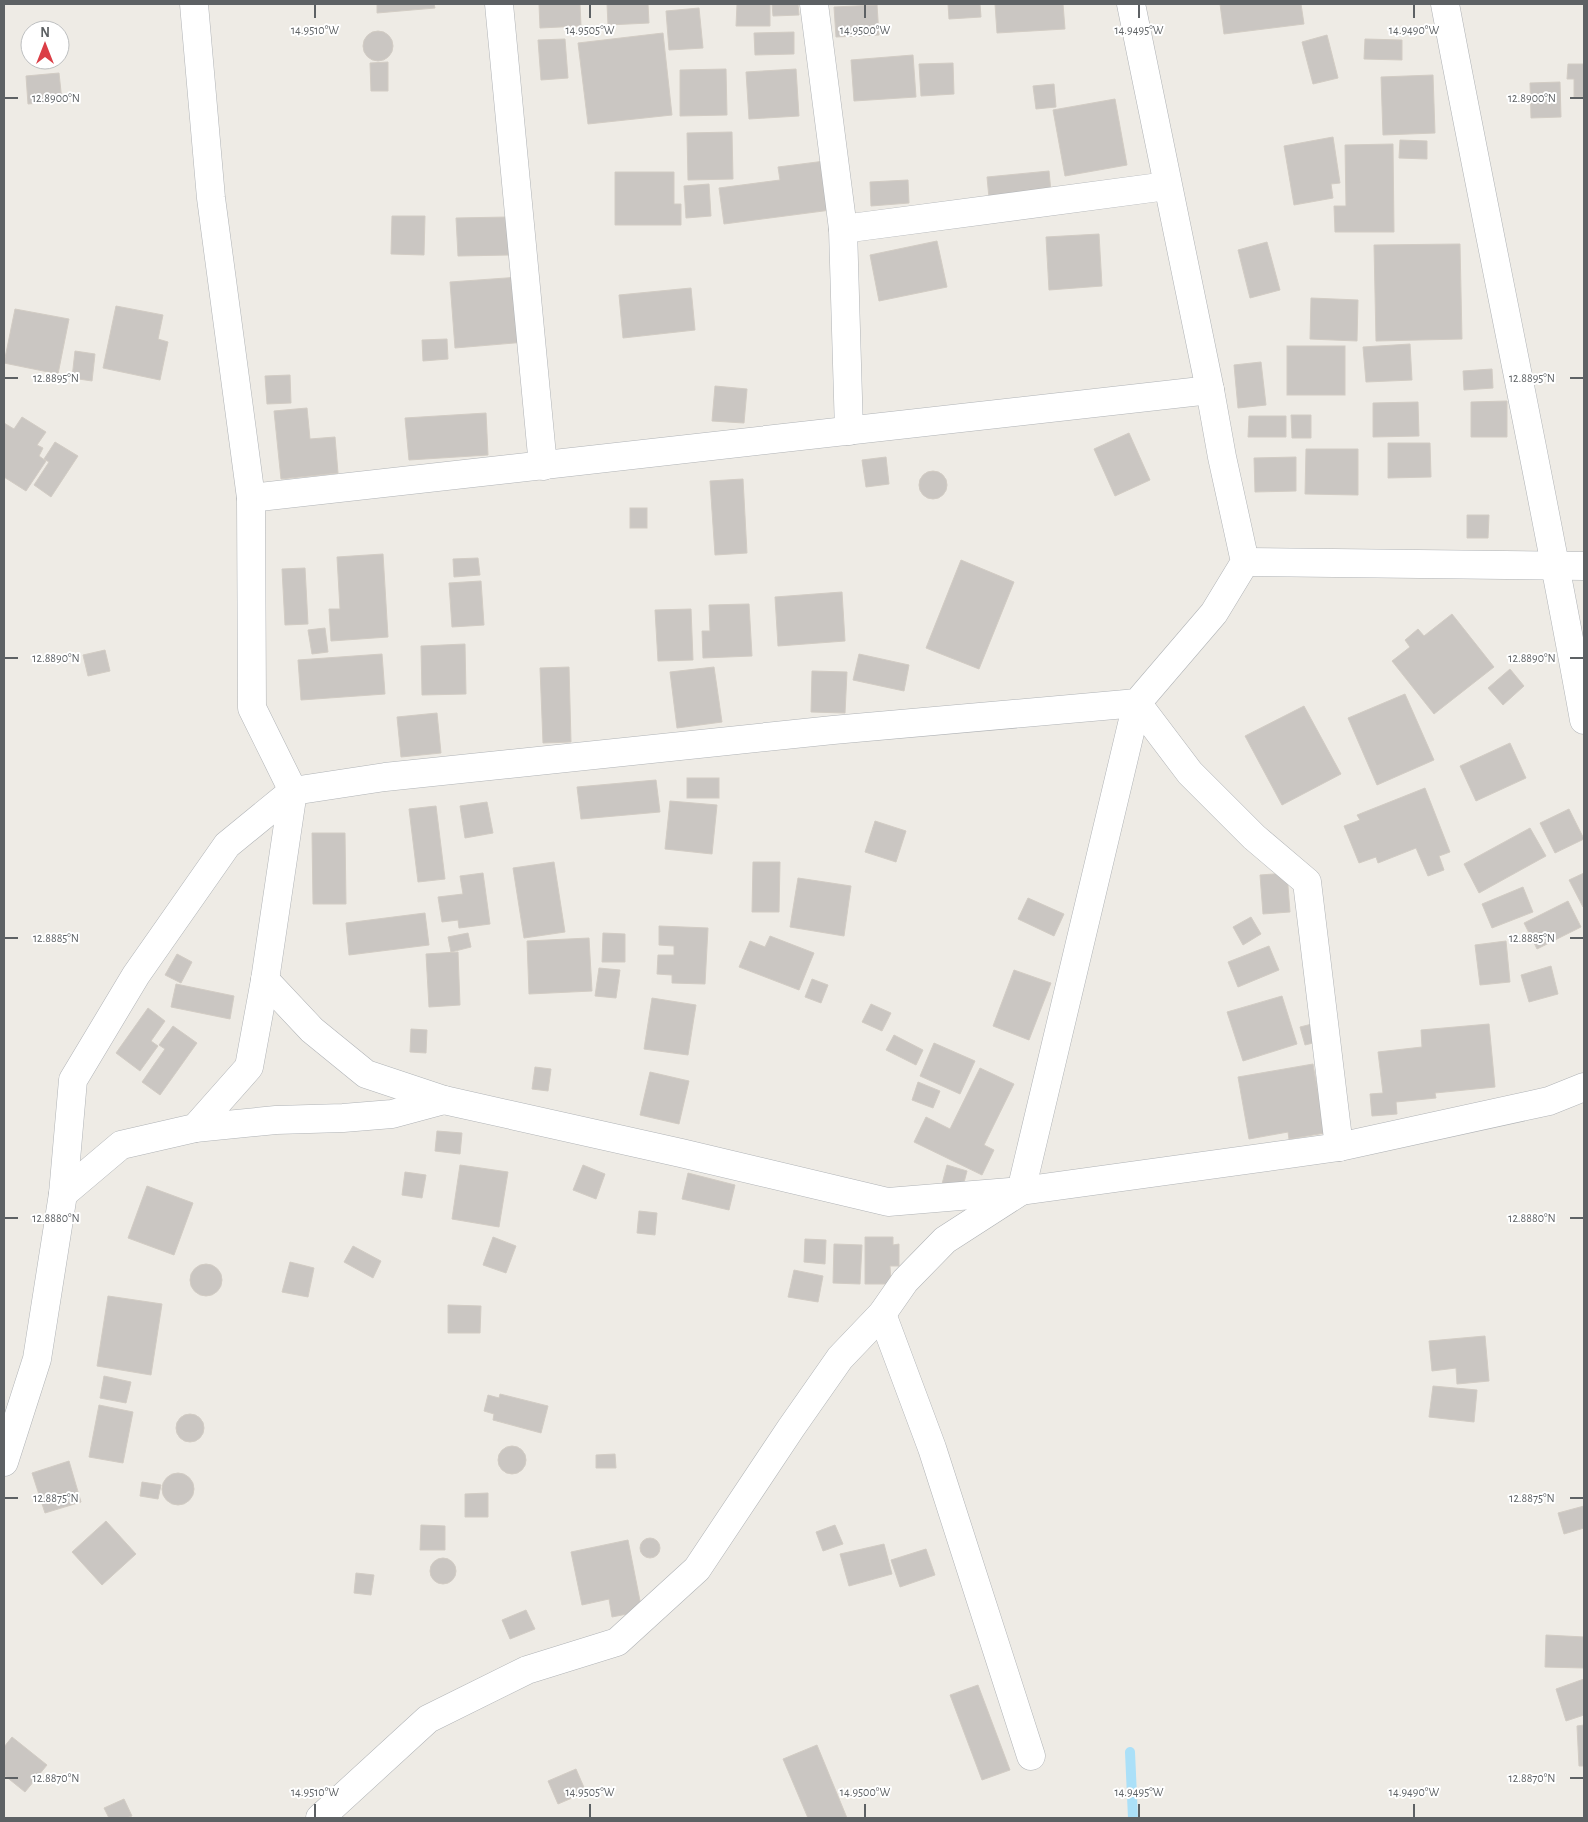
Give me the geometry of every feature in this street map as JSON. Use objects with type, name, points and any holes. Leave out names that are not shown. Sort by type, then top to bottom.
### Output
[{"type":"street","points":[[194,4],[211,198],[251,498],[252,708],[293,791],[250,1067],[194,1128]]},
{"type":"street","points":[[499,4],[543,466]]},
{"type":"street","points":[[814,4],[843,229],[849,431]]},
{"type":"street","points":[[320,1818],[428,1720],[527,1670],[617,1642],[697,1569],[840,1358],[882,1314],[905,1281],[945,1240],[1021,1192],[1137,703],[1214,613],[1245,562],[1222,458],[1210,390],[1131,4]]},
{"type":"street","points":[[1445,4],[1473,153],[1556,564],[1584,720]]},
{"type":"street","points":[[843,229],[1167,186]]},
{"type":"street","points":[[251,498],[1210,390]]},
{"type":"street","points":[[1245,562],[1556,564],[1584,566]]},
{"type":"street","points":[[4,1462],[37,1359],[63,1194],[73,1080],[136,975],[227,845],[293,791],[385,777],[794,734],[1137,703]]},
{"type":"street","points":[[1137,703],[1190,773],[1254,836],[1307,882],[1339,1147]]},
{"type":"street","points":[[265,980],[312,1030],[366,1074],[444,1100],[888,1202],[1021,1192],[1339,1147],[1548,1101],[1584,1087]]},
{"type":"street","points":[[63,1194],[122,1145],[194,1128],[276,1120],[392,1114],[444,1100]]},
{"type":"street","points":[[882,1314],[932,1448],[1030,1756]]},
{"type":"building","points":[[377,4],[434,4],[435,8],[377,13]]},
{"type":"building","points":[[539,4],[580,4],[581,26],[540,28]]},
{"type":"building","points":[[607,4],[648,4],[649,23],[608,25]]},
{"type":"building","points":[[737,4],[770,4],[770,26],[736,26]]},
{"type":"building","points":[[772,4],[798,4],[799,15],[773,16]]},
{"type":"building","points":[[948,4],[980,4],[981,17],[949,19]]},
{"type":"building","points":[[995,4],[1063,4],[1065,29],[997,33]]},
{"type":"building","points":[[1220,4],[1301,4],[1304,24],[1224,34]]},
{"type":"building","points":[[877,5],[879,35],[836,37],[834,7]]},
{"type":"building","points":[[699,8],[703,48],[669,50],[666,11]]},
{"type":"building","points":[[378,31],[384,32],[392,40],[392,52],[384,60],[378,61],[372,60],[364,52],[363,46],[364,40],[372,32]]},
{"type":"building","points":[[794,32],[794,54],[755,55],[754,33]]},
{"type":"building","points":[[663,33],[672,115],[588,124],[578,43]]},
{"type":"building","points":[[1327,35],[1338,78],[1313,84],[1302,42]]},
{"type":"building","points":[[565,39],[568,78],[541,80],[538,40]]},
{"type":"building","points":[[1365,39],[1402,40],[1402,60],[1364,59]]},
{"type":"building","points":[[913,55],[916,97],[854,101],[851,60]]},
{"type":"building","points":[[388,62],[388,91],[371,91],[370,63]]},
{"type":"building","points":[[953,63],[954,94],[921,96],[919,64]]},
{"type":"building","points":[[1568,64],[1584,64],[1584,97],[1574,97],[1574,79],[1567,79]]},
{"type":"building","points":[[726,69],[727,115],[680,116],[680,70]]},
{"type":"building","points":[[796,69],[799,116],[749,119],[746,72]]},
{"type":"building","points":[[59,73],[62,101],[28,104],[26,76]]},
{"type":"building","points":[[1433,75],[1435,133],[1383,135],[1381,77]]},
{"type":"building","points":[[1560,82],[1561,117],[1531,118],[1530,83]]},
{"type":"building","points":[[1054,84],[1056,107],[1036,109],[1033,86]]},
{"type":"building","points":[[1115,99],[1127,165],[1065,176],[1053,110]]},
{"type":"building","points":[[732,132],[733,179],[688,180],[687,133]]},
{"type":"building","points":[[1333,137],[1340,183],[1331,184],[1333,198],[1294,205],[1284,146]]},
{"type":"building","points":[[1400,140],[1427,141],[1427,159],[1399,158]]},
{"type":"building","points":[[1393,144],[1394,232],[1335,232],[1334,206],[1346,206],[1345,145]]},
{"type":"building","points":[[825,161],[831,210],[724,224],[719,188],[780,180],[778,167]]},
{"type":"building","points":[[1049,171],[1051,192],[989,198],[987,177]]},
{"type":"building","points":[[615,172],[674,172],[674,204],[681,204],[681,225],[615,225]]},
{"type":"building","points":[[908,180],[909,203],[871,206],[870,182]]},
{"type":"building","points":[[709,184],[711,216],[686,218],[684,186]]},
{"type":"building","points":[[392,216],[425,216],[424,255],[391,254]]},
{"type":"building","points":[[508,217],[509,255],[458,256],[456,218]]},
{"type":"building","points":[[1099,234],[1102,286],[1049,290],[1046,237]]},
{"type":"building","points":[[937,241],[947,287],[879,301],[870,255]]},
{"type":"building","points":[[1267,242],[1280,290],[1250,298],[1238,250]]},
{"type":"building","points":[[1460,244],[1462,339],[1376,341],[1374,245]]},
{"type":"building","points":[[520,277],[526,342],[455,348],[450,282]]},
{"type":"building","points":[[691,288],[695,330],[623,338],[619,295]]},
{"type":"building","points":[[1311,298],[1358,300],[1357,341],[1310,339]]},
{"type":"building","points":[[116,306],[163,315],[158,339],[168,342],[160,380],[103,368]]},
{"type":"building","points":[[15,309],[69,319],[58,374],[4,363]]},
{"type":"building","points":[[447,339],[448,359],[423,361],[422,340]]},
{"type":"building","points":[[1410,344],[1412,380],[1366,382],[1363,347]]},
{"type":"building","points":[[1287,346],[1345,346],[1345,395],[1287,395]]},
{"type":"building","points":[[75,351],[95,354],[92,381],[72,378]]},
{"type":"building","points":[[1261,362],[1266,405],[1238,408],[1234,365]]},
{"type":"building","points":[[1492,369],[1493,388],[1464,390],[1463,371]]},
{"type":"building","points":[[290,375],[291,403],[267,404],[265,376]]},
{"type":"building","points":[[715,386],[747,389],[744,423],[712,421]]},
{"type":"building","points":[[1507,401],[1507,437],[1471,437],[1471,402]]},
{"type":"building","points":[[1418,402],[1419,436],[1373,437],[1373,403]]},
{"type":"building","points":[[307,408],[310,439],[335,437],[338,473],[281,479],[274,411]]},
{"type":"building","points":[[486,413],[488,455],[409,460],[405,418]]},
{"type":"building","points":[[1291,415],[1311,415],[1311,438],[1292,438]]},
{"type":"building","points":[[1249,416],[1286,416],[1286,437],[1248,437]]},
{"type":"building","points":[[22,417],[46,432],[37,445],[43,448],[39,456],[46,461],[26,491],[4,477],[4,423],[14,429]]},
{"type":"building","points":[[1129,433],[1150,480],[1115,496],[1094,449]]},
{"type":"building","points":[[55,442],[78,456],[51,497],[34,485],[49,462],[44,459]]},
{"type":"building","points":[[1388,443],[1430,443],[1431,477],[1388,478]]},
{"type":"building","points":[[1306,449],[1358,449],[1358,495],[1305,494]]},
{"type":"building","points":[[886,457],[889,484],[866,487],[862,460]]},
{"type":"building","points":[[1296,457],[1296,491],[1255,492],[1254,458]]},
{"type":"building","points":[[933,471],[943,475],[947,485],[943,495],[933,499],[923,495],[919,485],[923,475]]},
{"type":"building","points":[[743,479],[747,553],[715,555],[710,481]]},
{"type":"building","points":[[630,508],[647,508],[647,528],[630,528]]},
{"type":"building","points":[[1467,515],[1489,515],[1488,538],[1467,538]]},
{"type":"building","points":[[383,554],[388,637],[331,641],[329,609],[340,609],[337,557]]},
{"type":"building","points":[[478,558],[480,575],[454,577],[453,559]]},
{"type":"building","points":[[961,560],[1014,582],[979,669],[926,648]]},
{"type":"building","points":[[305,568],[308,624],[285,625],[282,569]]},
{"type":"building","points":[[481,581],[484,625],[452,627],[449,583]]},
{"type":"building","points":[[842,592],[845,641],[778,646],[775,597]]},
{"type":"building","points":[[749,604],[752,656],[703,658],[702,631],[710,631],[709,605]]},
{"type":"building","points":[[691,609],[693,660],[658,661],[655,610]]},
{"type":"building","points":[[1452,614],[1494,667],[1434,714],[1392,661],[1410,647],[1405,640],[1418,629],[1424,636]]},
{"type":"building","points":[[325,628],[328,652],[312,654],[308,630]]},
{"type":"building","points":[[465,644],[466,694],[422,695],[421,646]]},
{"type":"building","points":[[105,650],[110,671],[88,676],[83,655]]},
{"type":"building","points":[[382,654],[385,694],[301,700],[298,660]]},
{"type":"building","points":[[859,654],[909,665],[904,691],[853,680]]},
{"type":"building","points":[[569,667],[571,742],[543,743],[540,668]]},
{"type":"building","points":[[714,667],[722,722],[677,728],[670,672]]},
{"type":"building","points":[[1510,669],[1524,686],[1503,705],[1488,688]]},
{"type":"building","points":[[812,671],[847,672],[845,713],[811,712]]},
{"type":"building","points":[[1405,694],[1434,760],[1377,785],[1348,718]]},
{"type":"building","points":[[1304,706],[1341,774],[1282,805],[1245,736]]},
{"type":"building","points":[[437,713],[441,753],[401,757],[397,717]]},
{"type":"building","points":[[1510,743],[1526,778],[1476,801],[1460,766]]},
{"type":"building","points":[[687,778],[719,778],[719,798],[687,798]]},
{"type":"building","points":[[656,780],[660,812],[581,819],[577,787]]},
{"type":"building","points":[[1425,788],[1450,852],[1439,856],[1444,870],[1428,876],[1416,848],[1378,863],[1376,857],[1359,863],[1344,826],[1360,820],[1357,815]]},
{"type":"building","points":[[670,801],[717,805],[712,854],[665,849]]},
{"type":"building","points":[[487,802],[493,833],[465,838],[460,806]]},
{"type":"building","points":[[436,806],[445,879],[418,882],[409,809]]},
{"type":"building","points":[[1569,809],[1584,839],[1555,853],[1540,823]]},
{"type":"building","points":[[875,821],[906,831],[896,862],[865,852]]},
{"type":"building","points":[[1530,828],[1546,856],[1479,893],[1464,864]]},
{"type":"building","points":[[312,833],[345,833],[346,904],[313,904]]},
{"type":"building","points":[[554,862],[565,932],[524,938],[513,868]]},
{"type":"building","points":[[753,862],[780,862],[779,912],[752,912]]},
{"type":"building","points":[[483,873],[490,924],[459,928],[458,920],[442,922],[438,897],[463,894],[460,876]]},
{"type":"building","points":[[1287,873],[1290,912],[1263,914],[1260,875]]},
{"type":"building","points":[[1584,873],[1584,906],[1583,907],[1569,880]]},
{"type":"building","points":[[798,878],[851,886],[844,936],[790,927]]},
{"type":"building","points":[[1523,887],[1533,912],[1492,928],[1482,904]]},
{"type":"building","points":[[1028,898],[1064,914],[1054,936],[1018,919]]},
{"type":"building","points":[[1568,901],[1581,927],[1537,949],[1524,923]]},
{"type":"building","points":[[425,913],[429,945],[349,955],[346,923]]},
{"type":"building","points":[[1251,917],[1261,934],[1243,945],[1233,927]]},
{"type":"building","points":[[659,926],[708,928],[705,984],[672,983],[672,975],[657,974],[658,955],[674,955],[674,946],[659,945]]},
{"type":"building","points":[[468,933],[471,947],[451,952],[448,937]]},
{"type":"building","points":[[603,933],[625,934],[625,962],[602,962]]},
{"type":"building","points":[[770,936],[814,953],[799,990],[739,967],[750,941],[765,947]]},
{"type":"building","points":[[589,938],[592,991],[529,994],[527,941]]},
{"type":"building","points":[[1506,941],[1510,982],[1480,985],[1475,945]]},
{"type":"building","points":[[1269,946],[1279,970],[1238,987],[1228,962]]},
{"type":"building","points":[[458,952],[460,1005],[429,1007],[426,954]]},
{"type":"building","points":[[177,954],[192,962],[181,983],[165,975]]},
{"type":"building","points":[[1551,966],[1558,994],[1529,1002],[1521,975]]},
{"type":"building","points":[[599,968],[620,970],[616,998],[595,996]]},
{"type":"building","points":[[1014,970],[1051,983],[1029,1040],[993,1026]]},
{"type":"building","points":[[812,979],[828,985],[821,1003],[805,997]]},
{"type":"building","points":[[176,984],[234,996],[230,1019],[171,1007]]},
{"type":"building","points":[[1282,996],[1297,1044],[1243,1061],[1227,1012]]},
{"type":"building","points":[[652,998],[696,1005],[688,1055],[644,1049]]},
{"type":"building","points":[[871,1004],[891,1013],[882,1031],[862,1022]]},
{"type":"building","points":[[148,1008],[165,1021],[151,1041],[158,1046],[140,1071],[116,1053]]},
{"type":"building","points":[[1320,1022],[1325,1040],[1305,1045],[1300,1027]]},
{"type":"building","points":[[1489,1024],[1495,1087],[1435,1093],[1436,1098],[1396,1102],[1397,1114],[1372,1116],[1370,1094],[1383,1093],[1378,1052],[1422,1047],[1421,1030]]},
{"type":"building","points":[[173,1026],[197,1043],[160,1095],[142,1082],[165,1049],[159,1045]]},
{"type":"building","points":[[411,1029],[427,1030],[426,1053],[410,1052]]},
{"type":"building","points":[[894,1035],[923,1050],[916,1065],[886,1050]]},
{"type":"building","points":[[934,1043],[975,1061],[960,1094],[920,1076]]},
{"type":"building","points":[[1313,1064],[1325,1133],[1289,1139],[1288,1132],[1249,1139],[1238,1077]]},
{"type":"building","points":[[535,1067],[551,1069],[548,1091],[532,1089]]},
{"type":"building","points":[[980,1068],[1014,1084],[984,1145],[994,1150],[982,1175],[914,1142],[926,1117],[950,1129]]},
{"type":"building","points":[[650,1072],[689,1081],[679,1124],[640,1115]]},
{"type":"building","points":[[918,1082],[940,1091],[933,1108],[912,1100]]},
{"type":"building","points":[[437,1131],[462,1133],[460,1154],[435,1151]]},
{"type":"building","points":[[460,1165],[508,1172],[499,1227],[452,1219]]},
{"type":"building","points":[[583,1165],[605,1174],[596,1199],[573,1190]]},
{"type":"building","points":[[947,1165],[967,1171],[962,1190],[942,1184]]},
{"type":"building","points":[[405,1172],[426,1175],[422,1198],[402,1195]]},
{"type":"building","points":[[688,1173],[735,1185],[729,1210],[682,1199]]},
{"type":"building","points":[[147,1186],[193,1203],[174,1255],[128,1238]]},
{"type":"building","points":[[639,1211],[657,1213],[655,1235],[637,1233]]},
{"type":"building","points":[[493,1237],[516,1246],[506,1273],[483,1265]]},
{"type":"building","points":[[865,1237],[893,1237],[893,1245],[899,1244],[899,1266],[890,1266],[891,1284],[865,1284]]},
{"type":"building","points":[[805,1239],[826,1240],[825,1264],[804,1262]]},
{"type":"building","points":[[834,1244],[862,1245],[860,1284],[833,1283]]},
{"type":"building","points":[[353,1246],[381,1261],[373,1278],[344,1262]]},
{"type":"building","points":[[290,1262],[314,1268],[308,1297],[282,1292]]},
{"type":"building","points":[[206,1264],[212,1265],[217,1269],[221,1274],[221,1286],[217,1291],[212,1295],[206,1296],[200,1295],[195,1291],[191,1286],[190,1280],[191,1274],[195,1269],[200,1265]]},
{"type":"building","points":[[794,1270],[823,1276],[818,1302],[788,1297]]},
{"type":"building","points":[[108,1296],[162,1304],[151,1375],[97,1366]]},
{"type":"building","points":[[448,1305],[481,1306],[480,1333],[448,1333]]},
{"type":"building","points":[[1485,1336],[1489,1381],[1457,1384],[1456,1368],[1432,1371],[1429,1341]]},
{"type":"building","points":[[104,1376],[131,1382],[126,1403],[100,1398]]},
{"type":"building","points":[[1433,1386],[1477,1390],[1474,1422],[1429,1417]]},
{"type":"building","points":[[500,1394],[548,1406],[541,1433],[493,1420],[494,1414],[484,1411],[488,1395],[499,1398]]},
{"type":"building","points":[[99,1405],[133,1412],[123,1463],[89,1457]]},
{"type":"building","points":[[190,1414],[200,1418],[204,1428],[200,1438],[190,1442],[180,1438],[176,1428],[180,1418]]},
{"type":"building","points":[[512,1446],[522,1450],[526,1460],[522,1470],[512,1474],[502,1470],[498,1460],[502,1450]]},
{"type":"building","points":[[615,1454],[616,1468],[596,1468],[596,1455]]},
{"type":"building","points":[[69,1461],[81,1502],[45,1513],[32,1473]]},
{"type":"building","points":[[178,1473],[189,1478],[194,1489],[189,1500],[178,1505],[167,1500],[162,1489],[167,1478]]},
{"type":"building","points":[[142,1482],[161,1485],[158,1499],[140,1496]]},
{"type":"building","points":[[488,1493],[488,1517],[465,1517],[465,1494]]},
{"type":"building","points":[[1584,1506],[1584,1528],[1564,1534],[1558,1513]]},
{"type":"building","points":[[106,1521],[136,1554],[102,1585],[72,1552]]},
{"type":"building","points":[[421,1525],[445,1526],[445,1550],[420,1550]]},
{"type":"building","points":[[835,1525],[843,1544],[823,1551],[816,1532]]},
{"type":"building","points":[[650,1538],[657,1541],[660,1548],[657,1555],[650,1558],[643,1555],[640,1548],[643,1541]]},
{"type":"building","points":[[628,1540],[642,1611],[612,1617],[609,1599],[582,1605],[571,1552]]},
{"type":"building","points":[[884,1544],[892,1574],[849,1586],[840,1554]]},
{"type":"building","points":[[926,1549],[935,1575],[900,1587],[891,1560]]},
{"type":"building","points":[[443,1558],[452,1562],[456,1571],[452,1580],[443,1584],[434,1580],[430,1571],[434,1562]]},
{"type":"building","points":[[356,1573],[374,1575],[371,1595],[354,1593]]},
{"type":"building","points":[[526,1610],[535,1629],[510,1639],[502,1620]]},
{"type":"building","points":[[1546,1635],[1584,1637],[1584,1668],[1545,1667]]},
{"type":"building","points":[[1584,1679],[1584,1715],[1566,1721],[1556,1689]]},
{"type":"building","points":[[978,1685],[1010,1770],[982,1780],[950,1695]]},
{"type":"building","points":[[1584,1725],[1584,1766],[1579,1766],[1577,1726]]},
{"type":"building","points":[[12,1737],[47,1765],[25,1792],[4,1775],[4,1747]]},
{"type":"building","points":[[817,1745],[847,1818],[808,1818],[783,1759]]},
{"type":"building","points":[[576,1769],[586,1792],[558,1804],[548,1781]]},
{"type":"building","points":[[124,1799],[132,1816],[109,1818],[104,1808]]},
{"type":"waterway","points":[[1130,1752],[1133,1818]]}]
